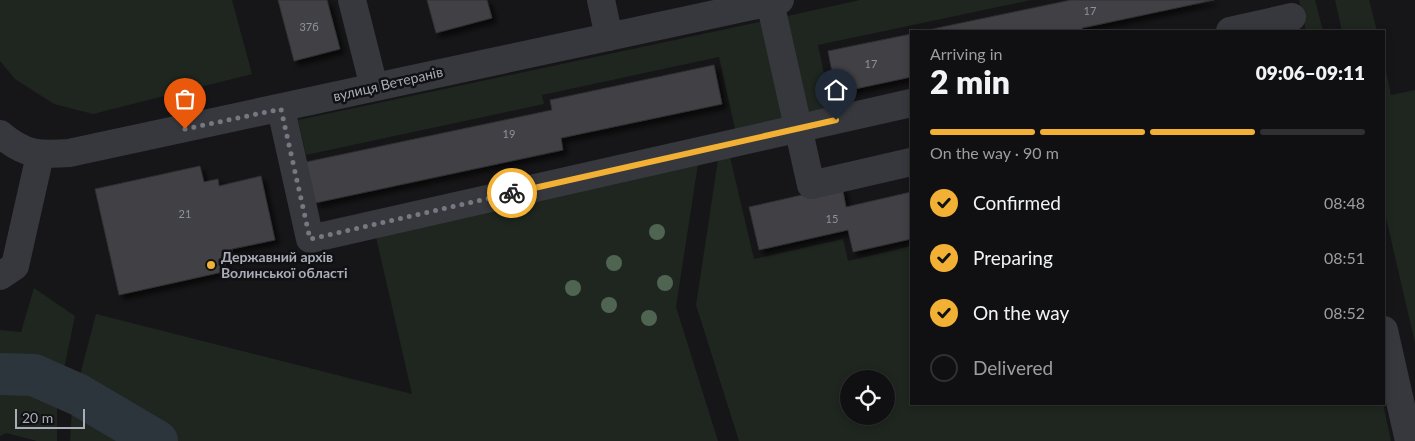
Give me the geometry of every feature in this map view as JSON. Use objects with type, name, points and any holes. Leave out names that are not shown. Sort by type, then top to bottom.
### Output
[{"type":"street","points":[[352,0],[374,87]]},
{"type":"street","points":[[601,0],[609,37]]},
{"type":"street","points":[[775,1],[811,185],[910,162]]},
{"type":"street","name":"вулиця Ветеранів","points":[[0,134],[22,151],[40,155],[69,153],[281,109],[374,87],[775,1]]},
{"type":"street","points":[[1234,30],[1292,16]]},
{"type":"street","points":[[281,109],[310,239],[910,103]]},
{"type":"street","points":[[0,276],[15,266],[40,155]]},
{"type":"street","points":[[1385,334],[1409,441]]},
{"type":"shaded area","points":[[0,0],[232,0],[252,74],[93,114],[54,104],[15,79],[0,61]]},
{"type":"shaded area","points":[[860,0],[1031,0],[818,45],[831,107],[805,113],[783,17]]},
{"type":"shaded area","points":[[1299,0],[1315,0],[1323,30],[1306,30]]},
{"type":"shaded area","points":[[1335,0],[1369,0],[1377,30],[1342,30]]},
{"type":"shaded area","points":[[764,21],[786,117],[735,129],[719,57],[542,95],[544,104],[306,155],[298,120]]},
{"type":"shaded area","points":[[1385,67],[1391,95],[1415,90],[1415,343],[1385,213]]},
{"type":"shaded area","points":[[730,157],[754,259],[843,239],[848,261],[910,246],[910,405],[1383,405],[1391,441],[739,441],[696,305],[718,160]]},
{"type":"shaded area","points":[[698,164],[676,307],[718,441],[70,441],[72,406],[96,314],[412,394],[376,237]]},
{"type":"shaded area","points":[[34,288],[75,316],[57,402],[57,441],[37,441],[6,433],[0,436],[0,330],[21,332]]},
{"type":"building","points":[[278,0],[327,0],[340,49],[294,61]]},
{"type":"building","points":[[427,0],[487,0],[492,18],[436,33]]},
{"type":"building","points":[[1071,0],[1214,0],[1082,28],[1083,30],[928,30]]},
{"type":"building","points":[[910,34],[910,77],[836,93],[828,51]]},
{"type":"building","points":[[714,65],[722,104],[561,138],[563,150],[315,203],[306,162],[552,110],[550,100]]},
{"type":"building","points":[[200,166],[204,182],[218,179],[219,186],[261,176],[275,240],[232,249],[233,256],[224,258],[227,271],[119,295],[95,189]]},
{"type":"building","points":[[842,186],[846,207],[910,192],[910,239],[853,252],[848,230],[759,250],[749,207]]},
{"type":"waterway","points":[[0,374],[34,375],[79,395],[157,441]]},
{"type":"way so far","points":[[185,129],[281,109],[310,239],[512,193]]},
{"type":"place","name":"Державний архів Волинської області","points":[[211,265]]},
{"type":"route","points":[[512,193],[836,120]]}]
